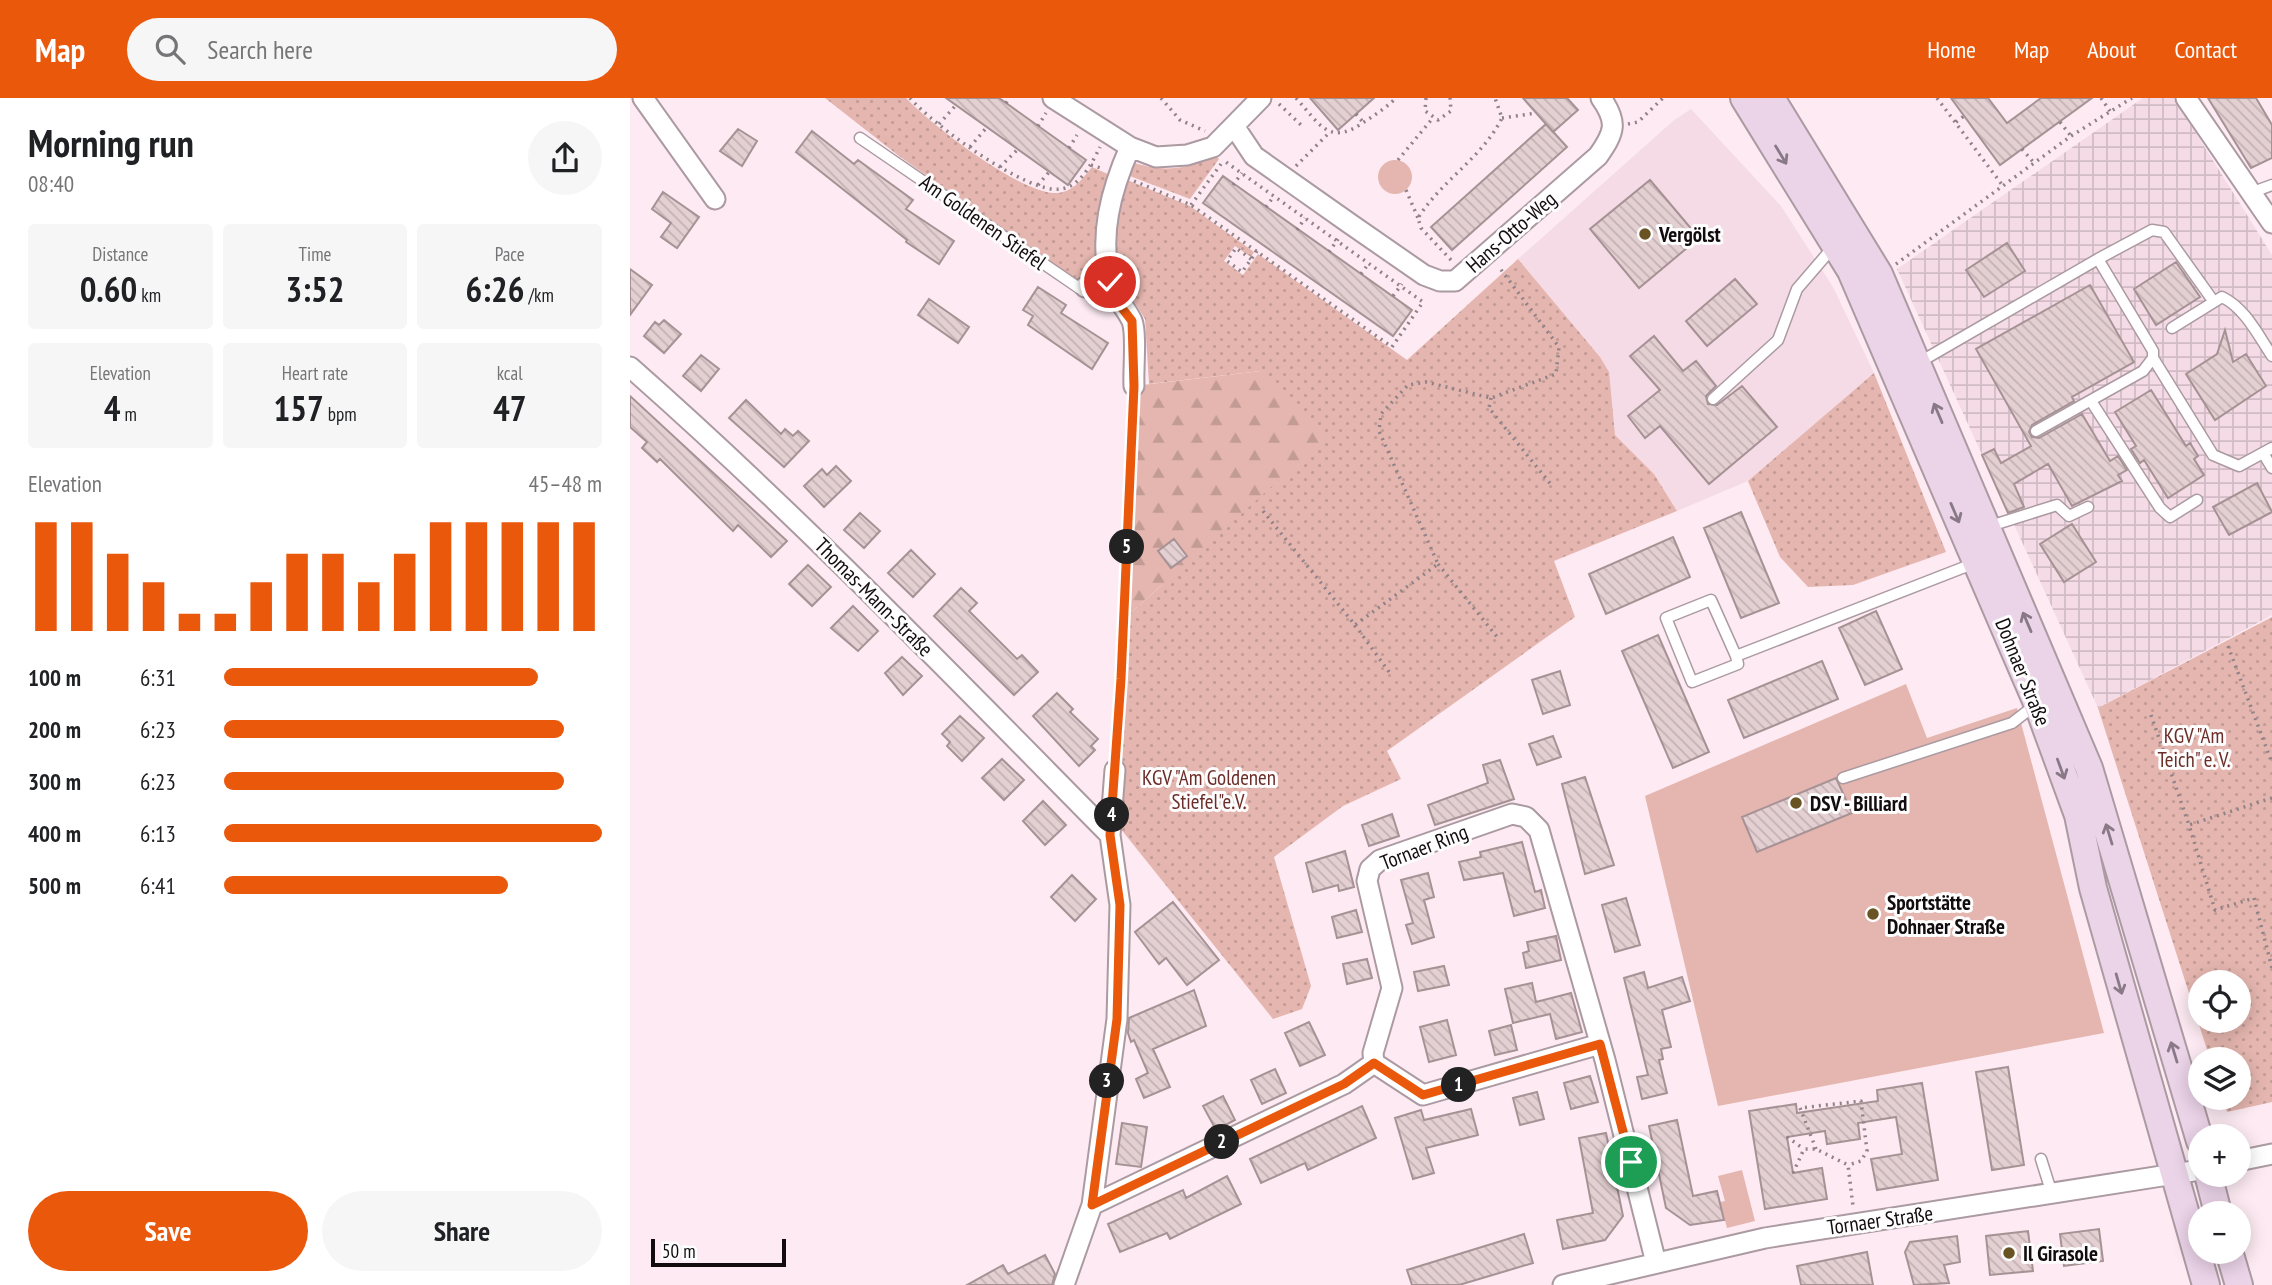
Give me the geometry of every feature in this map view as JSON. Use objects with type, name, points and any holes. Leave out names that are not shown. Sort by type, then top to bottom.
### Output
[{"type":"main road","name":"Dohnaer Straße","points":[[1744,98],[1851,271],[2037,702],[2078,816],[2093,888],[2206,1285]]},
{"type":"main road","name":"Dohnaer Straße","points":[[1771,98],[1879,274],[2089,768],[2195,1124]]},
{"type":"main road","points":[[2233,1264],[2239,1285]]},
{"type":"street","points":[[643,98],[715,199]]},
{"type":"street","points":[[1053,98],[1107,134],[1156,157],[1187,155],[1224,142],[1261,98]]},
{"type":"street","points":[[1601,98],[1613,115],[1613,129]]},
{"type":"street","points":[[2186,98],[2272,223]]},
{"type":"street","name":"Hans-Otto-Weg","points":[[1224,142],[1254,156],[1424,275],[1440,281],[1455,281],[1598,156],[1613,129]]},
{"type":"street","points":[[1130,147],[1108,206],[1106,247],[1110,282],[1118,303],[1132,321],[1134,386]]},
{"type":"street","name":"Am Goldenen Stiefel","points":[[1085,287],[1110,282]]},
{"type":"street","name":"Thomas-Mann-Straße","points":[[630,367],[705,432],[853,575],[1110,835]]},
{"type":"street","points":[[1064,1285],[1092,1205],[1117,1019],[1120,905],[1110,835],[1115,770]]},
{"type":"street","name":"Tornaer Ring","points":[[1374,1063],[1373,1053],[1392,988],[1367,881],[1370,869],[1380,860],[1512,814],[1526,817],[1539,830],[1600,1044],[1656,1263]]},
{"type":"street","points":[[1092,1205],[1344,1084],[1374,1063],[1423,1095],[1600,1044]]},
{"type":"street","points":[[2251,1158],[2272,1154]]},
{"type":"street","name":"Tornaer Straße","points":[[1563,1285],[1765,1238],[2188,1173]]},
{"type":"lane","name":"Am Goldenen Stiefel","points":[[860,138],[1079,288],[1085,287]]},
{"type":"lane","points":[[2253,192],[2272,185]]},
{"type":"lane","points":[[1917,363],[2098,258],[2152,230],[2164,232],[2214,302]]},
{"type":"lane","points":[[1713,399],[1778,340],[1797,289],[1835,244]]},
{"type":"lane","points":[[2098,258],[2152,351],[2152,358],[2213,455],[2239,466],[2267,451],[2272,468]]},
{"type":"lane","points":[[2172,328],[2222,296],[2232,302],[2272,356]]},
{"type":"lane","points":[[2036,431],[2143,371],[2152,358]]},
{"type":"lane","points":[[2091,401],[2160,508],[2170,517],[2197,500]]},
{"type":"lane","points":[[1987,527],[2057,506],[2069,516],[2088,507]]},
{"type":"lane","points":[[1736,656],[1977,563]]},
{"type":"lane","points":[[1711,600],[1736,656],[1738,664],[1692,682],[1666,618],[1711,600]]},
{"type":"lane","points":[[1843,778],[2012,723],[2037,702]]},
{"type":"lane","points":[[2041,1159],[2052,1194]]},
{"type":"path","points":[[911,98],[969,147],[1000,167],[1052,190],[1064,189],[1077,181],[1091,164],[1107,134]]},
{"type":"path","points":[[1006,103],[1009,98]]},
{"type":"path","points":[[1091,164],[1191,205],[1392,347],[1423,302],[1242,173],[1224,142],[1180,120],[1161,98]]},
{"type":"path","points":[[1272,98],[1301,125]]},
{"type":"path","points":[[1296,98],[1323,128],[1335,135],[1348,133],[1394,99]]},
{"type":"path","points":[[1426,98],[1424,108],[1432,119]]},
{"type":"path","points":[[1398,160],[1432,119],[1448,116],[1453,106],[1450,98]]},
{"type":"path","points":[[1613,129],[1638,122],[1663,98]]},
{"type":"path","points":[[1937,98],[2003,186]]},
{"type":"path","points":[[2101,98],[2110,111]]},
{"type":"path","points":[[1879,274],[2071,136],[2132,98]]},
{"type":"path","points":[[1418,219],[1431,198],[1491,140],[1502,118],[1496,99]]},
{"type":"path","points":[[939,124],[956,105]]},
{"type":"path","points":[[1502,118],[1536,113]]},
{"type":"path","points":[[1356,114],[1363,122]]},
{"type":"path","points":[[1956,122],[1964,117]]},
{"type":"path","points":[[2060,122],[2071,136]]},
{"type":"path","points":[[969,147],[987,127]]},
{"type":"path","points":[[1306,156],[1331,132]]},
{"type":"path","points":[[1191,205],[1224,142]]},
{"type":"path","points":[[1000,167],[1018,149]]},
{"type":"path","points":[[2022,149],[2035,164]]},
{"type":"path","points":[[1038,185],[1049,172]]},
{"type":"path","points":[[1233,185],[1242,173]]},
{"type":"path","points":[[1406,190],[1421,228],[1457,265]]},
{"type":"path","points":[[1266,207],[1274,196]]},
{"type":"path","points":[[1212,219],[1218,214]]},
{"type":"path","points":[[1297,230],[1306,218]]},
{"type":"path","points":[[1243,241],[1247,234]]},
{"type":"path","points":[[1251,259],[1236,248],[1227,261],[1242,272],[1257,251]]},
{"type":"path","points":[[1489,251],[1508,282],[1559,347],[1556,374],[1491,398],[1426,382],[1408,385],[1381,414],[1379,431],[1438,564],[1498,638]]},
{"type":"path","points":[[1275,264],[1279,256]]},
{"type":"path","points":[[1361,274],[1369,263]]},
{"type":"path","points":[[1306,286],[1311,278]]},
{"type":"path","points":[[1339,309],[1343,301]]},
{"type":"path","points":[[1370,330],[1374,323]]},
{"type":"path","points":[[1115,770],[1134,386]]},
{"type":"path","points":[[1491,398],[1489,408],[1553,487]]},
{"type":"path","points":[[1263,511],[1355,625],[1392,676]]},
{"type":"path","points":[[1355,625],[1438,564]]},
{"type":"path","points":[[2228,646],[2272,763]]},
{"type":"path","points":[[2151,715],[2215,910],[2254,898],[2272,968]]},
{"type":"path","points":[[2189,825],[2272,799]]},
{"type":"path","points":[[1787,1137],[1804,1149],[1816,1149],[1848,1165],[1861,1161],[1867,1151],[1861,1101],[1800,1108],[1816,1149]]},
{"type":"path","points":[[1793,1173],[1804,1149]]},
{"type":"path","points":[[1848,1165],[1855,1222]]},
{"type":"shaded area","points":[[2143,98],[2174,98],[2272,255],[2272,615],[2098,708],[1897,269]]},
{"type":"shaded area","points":[[1691,109],[1781,206],[1833,287],[1874,373],[1748,481],[1677,511],[1654,474],[1615,435],[1600,357],[1518,259],[1673,121]]},
{"type":"green space","points":[[825,98],[906,98],[978,156],[1001,171],[1042,191],[1058,193],[1069,190],[1092,167],[1110,175],[1102,268],[1093,280],[1082,285],[899,156]]},
{"type":"green space","points":[[1216,156],[1219,159],[1190,199],[1122,173],[1128,161],[1152,167],[1172,168]]},
{"type":"green space","points":[[1395,160],[1407,165],[1412,177],[1407,189],[1395,194],[1383,189],[1378,177],[1383,165]]},
{"type":"green space","name":"KGV \"Am Goldenen Stiefel\"e.V.","points":[[1120,177],[1190,206],[1254,252],[1251,257],[1235,246],[1224,261],[1243,275],[1258,254],[1407,360],[1518,259],[1600,357],[1609,372],[1615,435],[1654,474],[1677,511],[1554,561],[1575,617],[1387,751],[1401,779],[1343,806],[1274,857],[1311,986],[1302,1009],[1273,1019],[1116,823],[1115,770],[1124,619],[1162,585],[1261,371],[1149,384],[1145,319],[1117,274],[1112,249]]},
{"type":"green space","points":[[1261,371],[1328,436],[1124,619],[1134,386]]},
{"type":"green space","points":[[1874,373],[1946,552],[1853,585],[1808,587],[1780,557],[1748,481]]},
{"type":"green space","name":"KGV \"Am Teich\" e. V.","points":[[2272,617],[2272,1102],[2251,1107],[2251,1047],[2206,1047],[2202,1033],[2251,1033],[2251,970],[2188,970],[2188,990],[2098,708]]},
{"type":"green space","name":"Sportstätte Dohnaer Straße","points":[[1906,684],[1927,738],[2017,708],[2104,1033],[1718,1106],[1645,796]]},
{"type":"green space","points":[[1742,1170],[1755,1221],[1727,1228],[1720,1202],[1725,1201],[1718,1176]]},
{"type":"building","points":[[946,98],[999,98],[1086,160],[1068,185]]},
{"type":"building","points":[[1310,98],[1374,98],[1338,130]]},
{"type":"building","points":[[1523,98],[1567,98],[1578,110],[1553,132]]},
{"type":"building","points":[[1951,98],[1988,98],[2007,123],[2041,98],[2092,98],[2000,165]]},
{"type":"building","points":[[2208,98],[2256,98],[2272,125],[2272,158],[2251,168]]},
{"type":"building","points":[[1546,124],[1567,147],[1452,250],[1431,227]]},
{"type":"building","points":[[738,129],[757,141],[742,166],[720,151]]},
{"type":"building","points":[[812,131],[854,164],[858,160],[913,200],[906,209],[954,241],[939,264],[906,242],[907,240],[796,152]]},
{"type":"building","points":[[1223,176],[1412,310],[1393,336],[1203,203]]},
{"type":"building","name":"Vergölst","points":[[1650,180],[1699,238],[1639,288],[1590,229]]},
{"type":"building","points":[[663,192],[699,217],[677,248],[661,237],[671,223],[652,209]]},
{"type":"building","points":[[2007,243],[2025,271],[1984,297],[1966,270]]},
{"type":"building","points":[[2176,262],[2200,297],[2156,325],[2134,289]]},
{"type":"building","points":[[630,269],[652,285],[630,315]]},
{"type":"building","points":[[1735,279],[1757,304],[1707,346],[1686,321]]},
{"type":"building","points":[[2090,285],[2134,362],[2072,397],[2074,401],[2032,425],[2029,432],[2032,437],[2039,438],[2082,414],[2110,461],[2118,456],[2127,470],[2118,475],[2122,481],[2072,506],[2048,464],[2014,484],[2024,507],[2008,513],[1982,455],[1994,449],[2001,463],[2031,446],[1976,349]]},
{"type":"building","points":[[1038,287],[1066,305],[1061,313],[1108,343],[1092,369],[1028,325],[1033,316],[1023,310]]},
{"type":"building","points":[[929,299],[969,327],[958,343],[918,315]]},
{"type":"building","points":[[664,320],[681,334],[664,353],[644,336],[655,322],[659,325]]},
{"type":"building","points":[[2225,330],[2233,362],[2246,354],[2266,386],[2215,420],[2186,374],[2217,354]]},
{"type":"building","points":[[1654,336],[1683,371],[1696,361],[1716,386],[1706,396],[1708,404],[1717,405],[1742,386],[1777,427],[1709,484],[1660,426],[1645,438],[1628,416],[1660,390],[1630,356]]},
{"type":"building","points":[[701,355],[719,369],[701,391],[683,376]]},
{"type":"building","points":[[2151,390],[2186,446],[2190,443],[2198,456],[2194,459],[2204,475],[2168,498],[2144,460],[2140,463],[2131,449],[2136,446],[2115,412]]},
{"type":"building","points":[[630,396],[787,541],[771,557],[738,525],[733,531],[660,459],[657,462],[642,448],[647,442],[630,427]]},
{"type":"building","points":[[746,400],[781,434],[785,429],[793,436],[798,431],[809,441],[784,467],[729,418]]},
{"type":"building","points":[[836,466],[851,481],[824,507],[804,486],[822,469],[827,475]]},
{"type":"building","points":[[2257,483],[2272,512],[2229,535],[2213,507]]},
{"type":"building","points":[[1741,512],[1779,603],[1741,618],[1704,528]]},
{"type":"building","points":[[860,513],[880,531],[864,548],[844,530]]},
{"type":"building","points":[[2072,524],[2096,562],[2064,582],[2040,544]]},
{"type":"building","points":[[1673,537],[1690,577],[1606,614],[1589,574]]},
{"type":"building","points":[[1174,539],[1187,556],[1171,568],[1158,551]]},
{"type":"building","points":[[911,550],[935,574],[913,597],[888,573]]},
{"type":"building","points":[[808,565],[831,587],[812,606],[789,584]]},
{"type":"building","points":[[961,588],[977,603],[969,611],[1017,659],[1022,655],[1038,672],[1014,695],[934,616]]},
{"type":"building","points":[[853,606],[878,631],[858,651],[831,628]]},
{"type":"building","points":[[1876,611],[1902,669],[1865,685],[1839,628]]},
{"type":"building","points":[[1658,635],[1709,752],[1673,768],[1622,651]]},
{"type":"building","points":[[902,657],[922,676],[903,695],[885,673]]},
{"type":"building","points":[[1822,661],[1838,699],[1744,738],[1728,700]]},
{"type":"building","points":[[1560,671],[1570,705],[1543,714],[1532,680]]},
{"type":"building","points":[[1057,693],[1073,709],[1070,712],[1098,739],[1091,746],[1095,750],[1079,766],[1033,716]]},
{"type":"building","points":[[960,716],[984,738],[962,761],[947,746],[950,742],[942,734]]},
{"type":"building","points":[[1553,736],[1561,757],[1537,765],[1529,744]]},
{"type":"building","points":[[1002,759],[1024,780],[1004,800],[982,778]]},
{"type":"building","points":[[1500,760],[1514,799],[1435,825],[1428,805],[1488,783],[1483,765]]},
{"type":"building","points":[[1585,777],[1614,865],[1585,874],[1562,784]]},
{"type":"building","points":[[1836,778],[1852,813],[1757,852],[1742,817]]},
{"type":"building","points":[[1043,801],[1066,825],[1045,845],[1023,821]]},
{"type":"building","points":[[1392,814],[1399,836],[1369,846],[1362,825]]},
{"type":"building","points":[[1522,842],[1535,892],[1541,890],[1545,908],[1514,916],[1503,873],[1464,880],[1459,862],[1481,857],[1480,852]]},
{"type":"building","points":[[1345,851],[1354,887],[1339,891],[1338,885],[1313,892],[1306,863]]},
{"type":"building","points":[[1428,873],[1434,897],[1424,900],[1434,937],[1412,944],[1406,925],[1413,923],[1401,880]]},
{"type":"building","points":[[1072,875],[1096,899],[1075,921],[1051,897]]},
{"type":"building","points":[[1626,898],[1640,945],[1615,952],[1602,905]]},
{"type":"building","points":[[1173,902],[1219,960],[1187,985],[1166,958],[1159,964],[1135,932]]},
{"type":"building","points":[[1356,910],[1362,932],[1337,938],[1332,917]]},
{"type":"building","points":[[1556,936],[1561,960],[1526,968],[1523,953],[1529,951],[1527,942]]},
{"type":"building","points":[[1367,959],[1372,978],[1347,984],[1343,964]]},
{"type":"building","points":[[1444,966],[1449,985],[1418,991],[1414,972]]},
{"type":"building","points":[[1644,972],[1648,988],[1682,977],[1690,1001],[1662,1010],[1671,1047],[1661,1049],[1663,1059],[1659,1060],[1667,1093],[1642,1099],[1637,1077],[1648,1075],[1624,978]]},
{"type":"building","points":[[1532,983],[1536,1002],[1571,993],[1582,1032],[1556,1039],[1550,1014],[1513,1023],[1505,989]]},
{"type":"building","points":[[1194,990],[1206,1026],[1153,1049],[1170,1087],[1144,1098],[1136,1079],[1148,1073],[1134,1040],[1131,1042],[1128,1033],[1129,1018]]},
{"type":"building","points":[[1447,1020],[1456,1055],[1429,1062],[1420,1027]]},
{"type":"building","points":[[1309,1022],[1325,1055],[1300,1066],[1285,1033]]},
{"type":"building","points":[[1511,1025],[1517,1050],[1495,1055],[1489,1031]]},
{"type":"building","points":[[2008,1067],[2024,1165],[1992,1170],[1976,1072]]},
{"type":"building","points":[[1275,1069],[1286,1093],[1262,1104],[1251,1080]]},
{"type":"building","points":[[1590,1076],[1598,1102],[1571,1109],[1564,1083]]},
{"type":"building","points":[[1922,1083],[1938,1180],[1877,1190],[1871,1159],[1902,1154],[1896,1117],[1858,1123],[1860,1139],[1827,1144],[1825,1131],[1787,1137],[1793,1173],[1822,1168],[1827,1199],[1765,1209],[1749,1111],[1796,1104],[1797,1113],[1878,1101],[1877,1090]]},
{"type":"building","points":[[1537,1092],[1544,1119],[1520,1125],[1513,1098]]},
{"type":"building","points":[[1223,1096],[1235,1120],[1216,1130],[1203,1106]]},
{"type":"building","points":[[1362,1106],[1376,1138],[1308,1170],[1305,1163],[1261,1183],[1250,1159]]},
{"type":"building","points":[[1471,1109],[1478,1135],[1426,1148],[1434,1173],[1413,1179],[1395,1118],[1421,1110],[1424,1120]]},
{"type":"building","points":[[1677,1120],[1693,1196],[1717,1191],[1724,1220],[1690,1225],[1666,1208],[1649,1126]]},
{"type":"building","points":[[1122,1123],[1147,1127],[1141,1167],[1116,1164]]},
{"type":"building","points":[[1606,1133],[1623,1216],[1605,1240],[1563,1249],[1557,1220],[1593,1213],[1579,1138]]},
{"type":"building","points":[[1227,1176],[1241,1204],[1170,1239],[1167,1233],[1120,1252],[1108,1224],[1183,1190],[1186,1198]]},
{"type":"building","points":[[2099,1229],[2103,1261],[2064,1266],[2060,1234]]},
{"type":"building","name":"Il Girasole","points":[[2028,1231],[2033,1271],[1990,1275],[1986,1236]]},
{"type":"building","points":[[1524,1234],[1533,1263],[1459,1285],[1412,1285],[1407,1270]]},
{"type":"building","points":[[1957,1236],[1960,1262],[1944,1265],[1949,1283],[1914,1285],[1905,1252],[1910,1242]]},
{"type":"building","points":[[1867,1252],[1873,1285],[1801,1285],[1797,1266]]},
{"type":"building","points":[[1045,1255],[1055,1274],[1052,1285],[967,1285],[1003,1265],[1008,1274]]},
{"type":"place","name":"Vergölst","points":[[1645,234]]},
{"type":"place","name":"DSV - Billiard","points":[[1796,803]]},
{"type":"place","name":"Sportstätte Dohnaer Straße","points":[[1873,914]]},
{"type":"place","name":"Il Girasole","points":[[2009,1253]]},
{"type":"route","points":[[1110,282],[1118,303],[1132,321],[1134,386],[1121,679],[1110,835],[1120,905],[1117,1019],[1092,1205],[1344,1084],[1374,1063],[1423,1095],[1600,1044],[1631,1162]]}]
